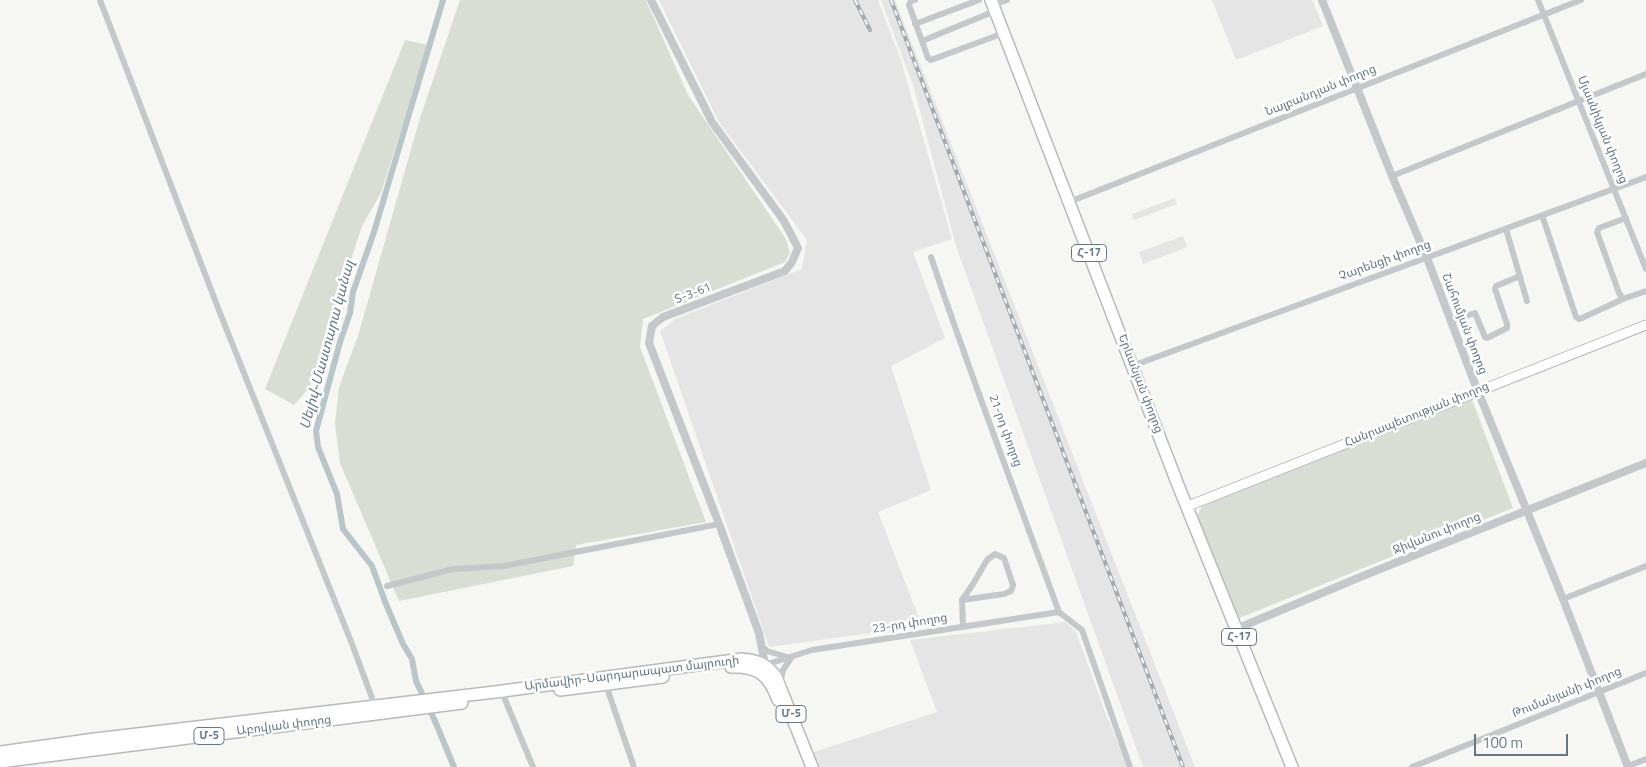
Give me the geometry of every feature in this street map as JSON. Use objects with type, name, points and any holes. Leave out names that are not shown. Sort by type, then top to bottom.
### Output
[{"type":"highway","name":"Երևանյան փողոց","points":[[993,6],[1178,484],[1292,767]]},
{"type":"highway","name":"Արմավիր-Սարդարապատ մայրուղի","points":[[417,705],[742,659],[752,660],[763,669]]},
{"type":"highway","name":"Արմավիր-Սարդարապատ մայրուղի","points":[[441,702],[606,685],[742,666],[763,669]]},
{"type":"highway","name":"Մ-5","points":[[804,767],[774,691],[763,669],[772,670],[780,685],[812,767]]},
{"type":"highway","name":"Աբովյան փողոց","points":[[0,762],[350,713],[375,706],[417,705]]},
{"type":"highway","name":"Աբովյան փողոց","points":[[0,752],[95,739],[417,705]]},
{"type":"main road","name":"Հանրապետության փողոց","points":[[1188,506],[1646,325]]},
{"type":"street","points":[[100,0],[220,313],[375,706]]},
{"type":"street","name":"Տ-3-61","points":[[651,0],[712,122],[784,221],[798,248],[792,262],[785,271],[663,317],[652,326],[649,343],[759,633],[763,669]]},
{"type":"street","points":[[915,0],[911,1],[909,5],[928,58],[931,60],[1004,33]]},
{"type":"street","points":[[915,24],[979,0]]},
{"type":"street","points":[[922,41],[1007,0]]},
{"type":"street","name":"Շահումյան փողոց","points":[[1322,0],[1392,176],[1427,258],[1628,767]]},
{"type":"street","name":"Մյասնիկյան փողոց","points":[[1538,0],[1646,269]]},
{"type":"street","name":"Նալբանդյան փողոց","points":[[1069,202],[1581,0]]},
{"type":"street","points":[[1392,176],[1646,74]]},
{"type":"street","name":"Չարենցի փողոց","points":[[1132,366],[1646,177]]},
{"type":"street","points":[[1542,215],[1576,317],[1582,318],[1623,299],[1646,291]]},
{"type":"street","points":[[1623,299],[1619,293],[1597,230],[1626,218]]},
{"type":"street","points":[[1506,229],[1527,301]]},
{"type":"street","name":"21-րդ փողոց","points":[[932,258],[961,346],[1059,612]]},
{"type":"street","points":[[1451,321],[1475,313],[1485,337],[1487,338],[1504,330],[1507,328],[1507,324],[1495,289],[1496,286],[1520,276]]},
{"type":"street","name":"Ջիվանու փողոց","points":[[1236,629],[1646,463]]},
{"type":"street","points":[[387,586],[453,568],[504,566],[719,524]]},
{"type":"street","points":[[962,600],[1004,594],[1011,591],[1012,585],[1004,558],[995,554],[987,560],[962,600],[963,627]]},
{"type":"street","points":[[1563,600],[1646,566]]},
{"type":"street","points":[[1059,612],[1082,630],[1130,767]]},
{"type":"street","name":"23-րդ փողոց","points":[[763,669],[812,650],[1059,612]]},
{"type":"street","points":[[742,659],[757,654],[761,646],[768,652],[791,658],[783,670],[780,685]]},
{"type":"street","name":"Թումանյանի փողոց","points":[[1412,767],[1646,673]]},
{"type":"street","points":[[606,685],[634,767]]},
{"type":"street","points":[[504,697],[533,767]]},
{"type":"street","points":[[1628,767],[1646,759]]},
{"type":"shaded area","points":[[460,0],[646,0],[688,95],[786,239],[790,253],[785,262],[643,319],[640,347],[706,522],[576,545],[573,566],[399,601],[340,463],[335,423],[339,387],[358,336],[420,118]]},
{"type":"shaded area","points":[[659,0],[878,0],[901,61],[952,239],[913,252],[945,338],[891,366],[931,490],[878,512],[922,626],[769,647],[660,331],[675,319],[802,269],[807,240],[719,122]]},
{"type":"shaded area","points":[[881,0],[895,0],[1195,767],[1143,767],[956,246],[913,85]]},
{"type":"shaded area","points":[[1212,0],[1312,0],[1323,26],[1236,60]]},
{"type":"shaded area","points":[[405,40],[428,45],[381,193],[362,226],[310,387],[294,405],[265,389]]},
{"type":"shaded area","points":[[1175,198],[1177,204],[1134,220],[1132,214]]},
{"type":"shaded area","points":[[1183,236],[1187,247],[1143,264],[1139,252]]},
{"type":"shaded area","points":[[1471,397],[1513,508],[1239,618],[1197,516],[1204,502]]},
{"type":"shaded area","points":[[1066,622],[1076,632],[1105,712],[1128,767],[816,767],[811,753],[937,712],[910,640]]},
{"type":"waterway","name":"Սելիվ֊Մաստարա կանալ","points":[[443,0],[374,232],[353,292],[350,313],[340,342],[316,431],[318,447],[337,494],[343,529],[372,566],[403,644],[412,659],[416,681],[454,767]]},
{"type":"railway","points":[[855,0],[870,30]]},
{"type":"railway","points":[[891,0],[1183,767]]}]
